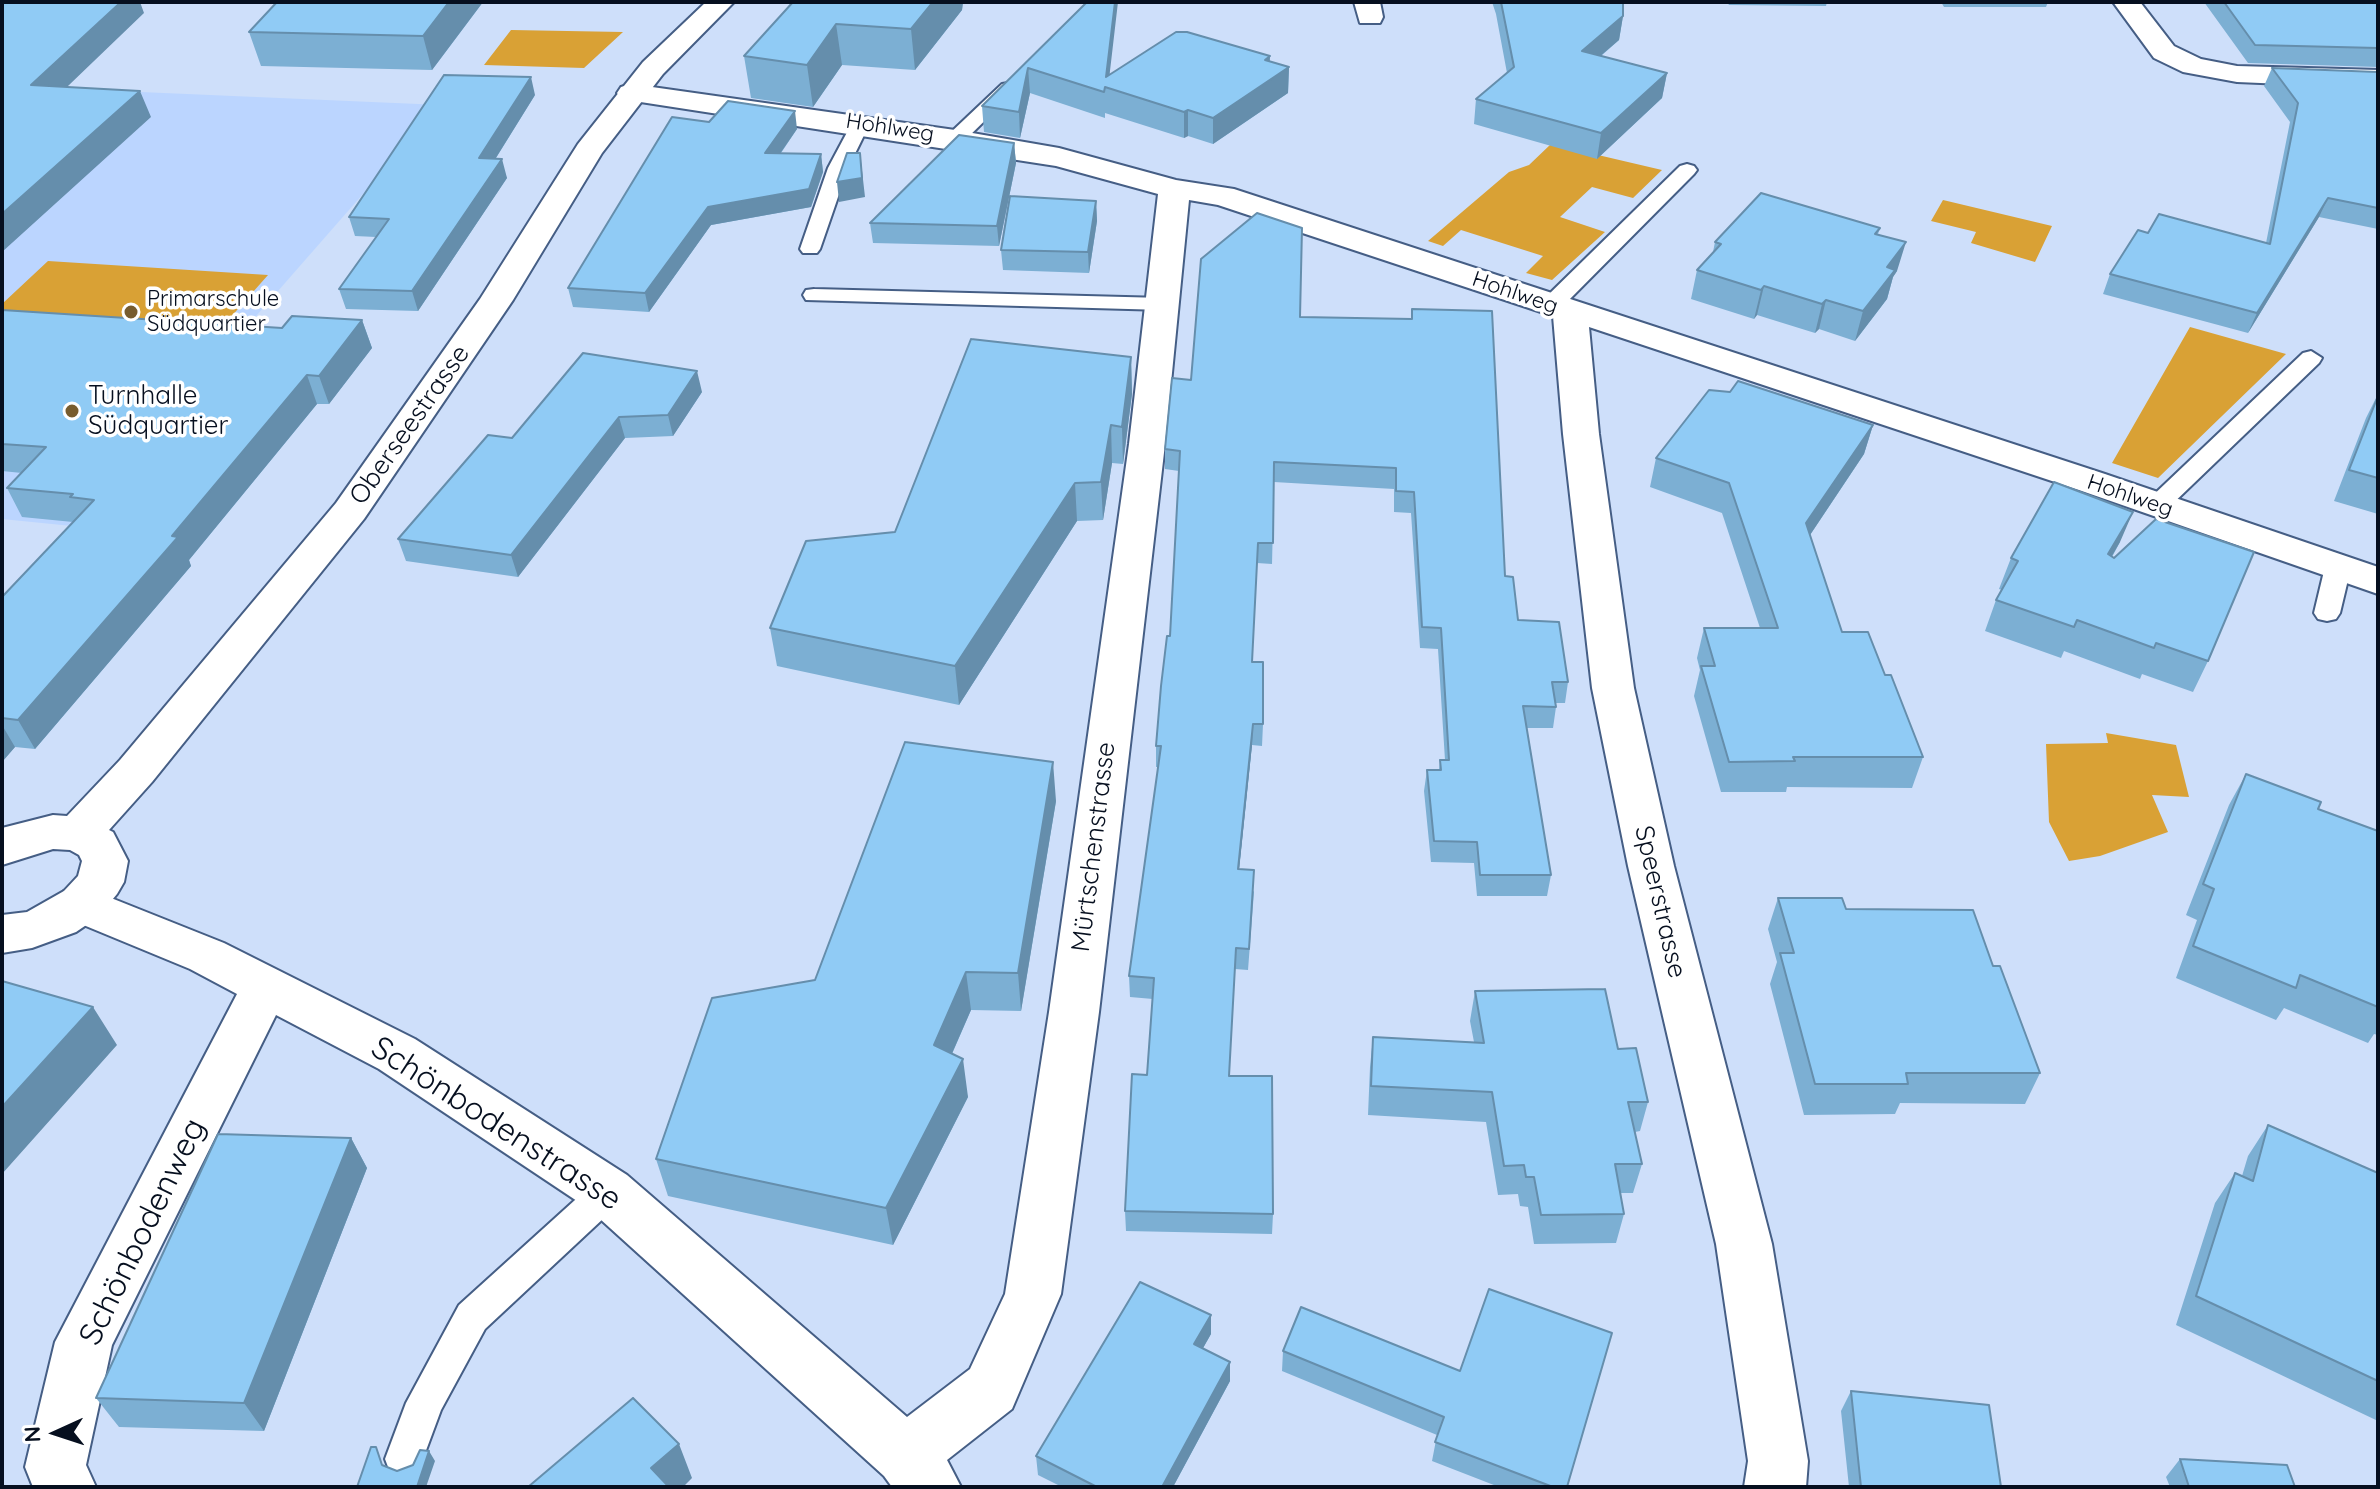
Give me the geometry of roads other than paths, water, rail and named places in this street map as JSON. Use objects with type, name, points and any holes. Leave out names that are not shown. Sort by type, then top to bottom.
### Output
[{"type":"street","name":"Oberseestrasse","points":[[78,834],[136,771],[350,511],[496,300],[589,150],[631,93],[721,2]]},
{"type":"street","points":[[2126,2],[2164,52],[2193,66],[2237,74],[2378,79]]},
{"type":"street","name":"Hohlweg","points":[[631,93],[861,123],[1059,157],[1174,189],[1223,196],[1266,208],[2378,581]]},
{"type":"street","name":"Mürtschenstrasse","points":[[917,1471],[991,1389],[1033,1294],[1074,1012],[1164,304],[1174,189]]},
{"type":"street","name":"Speerstrasse","points":[[1561,309],[1581,434],[1613,688],[1651,866],[1744,1244],[1776,1474]]},
{"type":"street","points":[[2,848],[22,838],[53,832],[78,834],[97,844],[105,861],[100,882],[81,904],[59,919],[32,930],[2,934]]},
{"type":"street","name":"Schönbodenstrasse","points":[[81,904],[207,956],[397,1054],[608,1192],[917,1471]]},
{"type":"street","name":"Schönbodenweg","points":[[65,1487],[55,1467],[84,1342],[266,986]]},
{"type":"lane","points":[[955,139],[1019,77]]},
{"type":"lane","points":[[810,249],[838,168],[861,123]]},
{"type":"lane","points":[[1561,309],[1687,170]]},
{"type":"lane","points":[[814,295],[1164,304]]},
{"type":"lane","points":[[2156,506],[2311,358]]},
{"type":"lane","points":[[2327,613],[2338,567]]},
{"type":"lane","points":[[404,1459],[425,1403],[472,1317],[608,1192]]},
{"type":"place","name":"Primarschule Südquartier","points":[[131,312]]},
{"type":"place","name":"Turnhalle Südquartier","points":[[72,411]]}]
